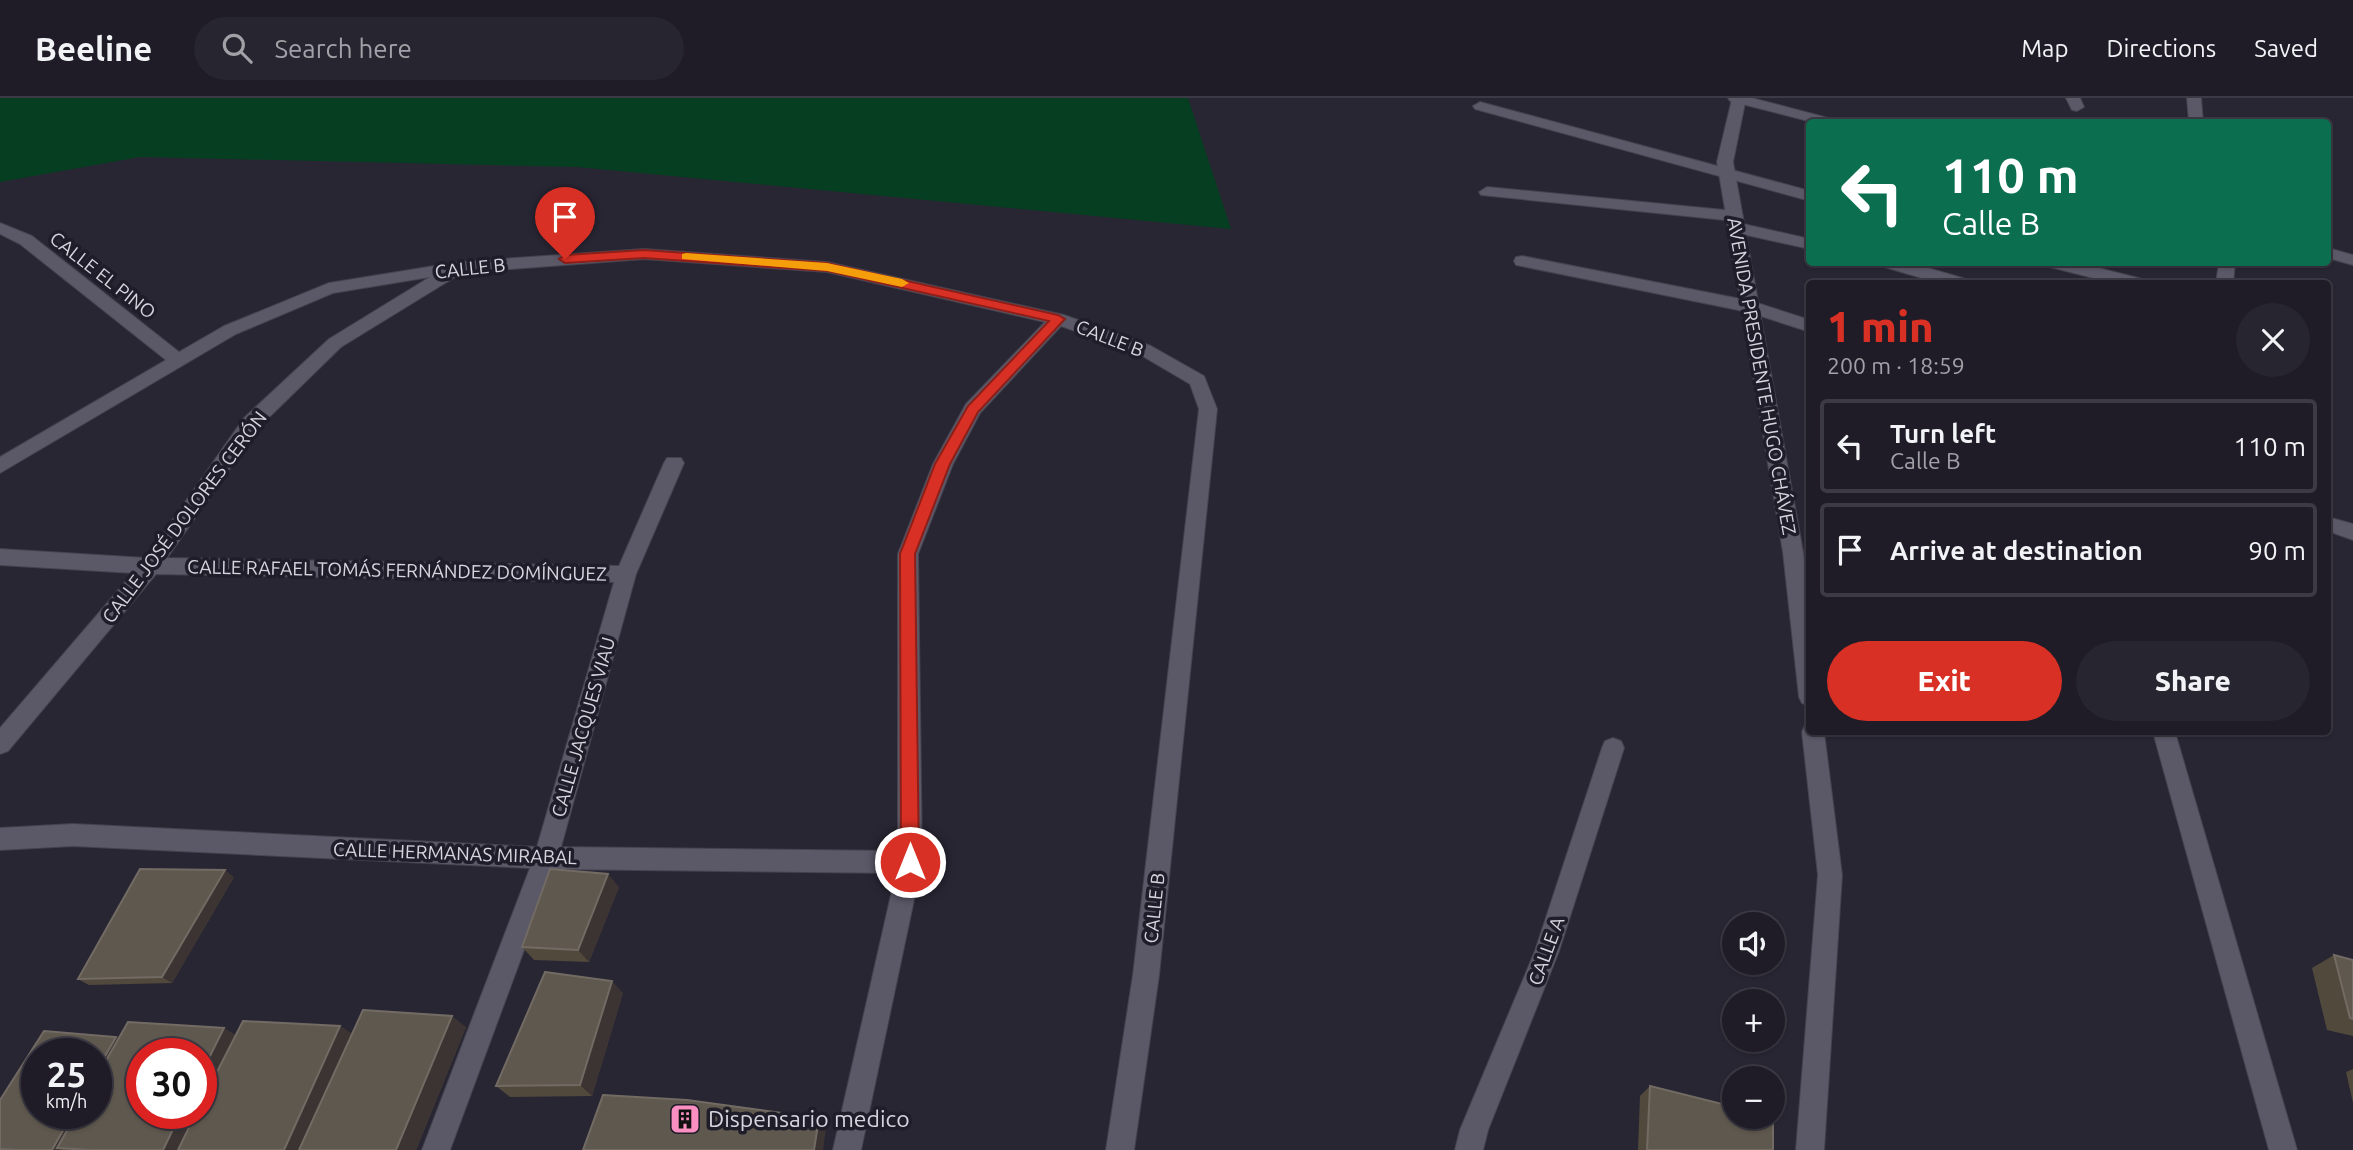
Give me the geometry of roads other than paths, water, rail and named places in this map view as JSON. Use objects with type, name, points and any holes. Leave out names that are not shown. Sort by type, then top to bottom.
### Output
[{"type":"street","points":[[2194,98],[2196,119]]},
{"type":"street","points":[[1737,99],[1814,119]]},
{"type":"street","name":"AVENIDA PRESIDENTE HUGO CHÁVEZ","points":[[1737,99],[1725,162],[1793,552],[1806,663]]},
{"type":"street","points":[[1480,106],[1806,195]]},
{"type":"street","points":[[1487,192],[1737,222],[1806,243]]},
{"type":"street","name":"CALLE EL PINO","points":[[0,228],[26,240],[177,360]]},
{"type":"street","name":"CALLE B","points":[[0,467],[230,330],[329,288],[459,267],[644,254],[827,267],[1058,319],[1145,350],[1198,380],[1208,409],[1146,975],[1120,1150]]},
{"type":"street","points":[[2331,254],[2353,260]]},
{"type":"street","points":[[1522,261],[1751,307],[1806,325]]},
{"type":"street","points":[[1901,266],[1949,280]]},
{"type":"street","points":[[2068,266],[2124,280]]},
{"type":"street","name":"CALLE JOSÉ DOLORES CERÓN","points":[[0,744],[152,566],[251,423],[335,343],[459,267]]},
{"type":"street","points":[[847,1150],[910,862],[908,554],[943,464],[973,409],[1058,319]]},
{"type":"street","name":"CALLE JACQUES VIAU","points":[[436,1150],[546,858],[626,575],[674,463]]},
{"type":"street","points":[[2331,525],[2353,532]]},
{"type":"street","name":"CALLE RAFAEL TOMÁS FERNÁNDEZ DOMÍNGUEZ","points":[[0,557],[152,566],[626,575]]},
{"type":"street","points":[[1810,1150],[1830,876],[1814,735]]},
{"type":"street","points":[[2165,735],[2283,1150]]},
{"type":"street","name":"CALLE A","points":[[1469,1150],[1474,1130],[1547,951],[1613,748]]},
{"type":"street","name":"CALLE HERMANAS MIRABAL","points":[[0,839],[73,835],[546,858],[910,862]]},
{"type":"place","name":"Dispensario medico","points":[[685,1119]]}]
